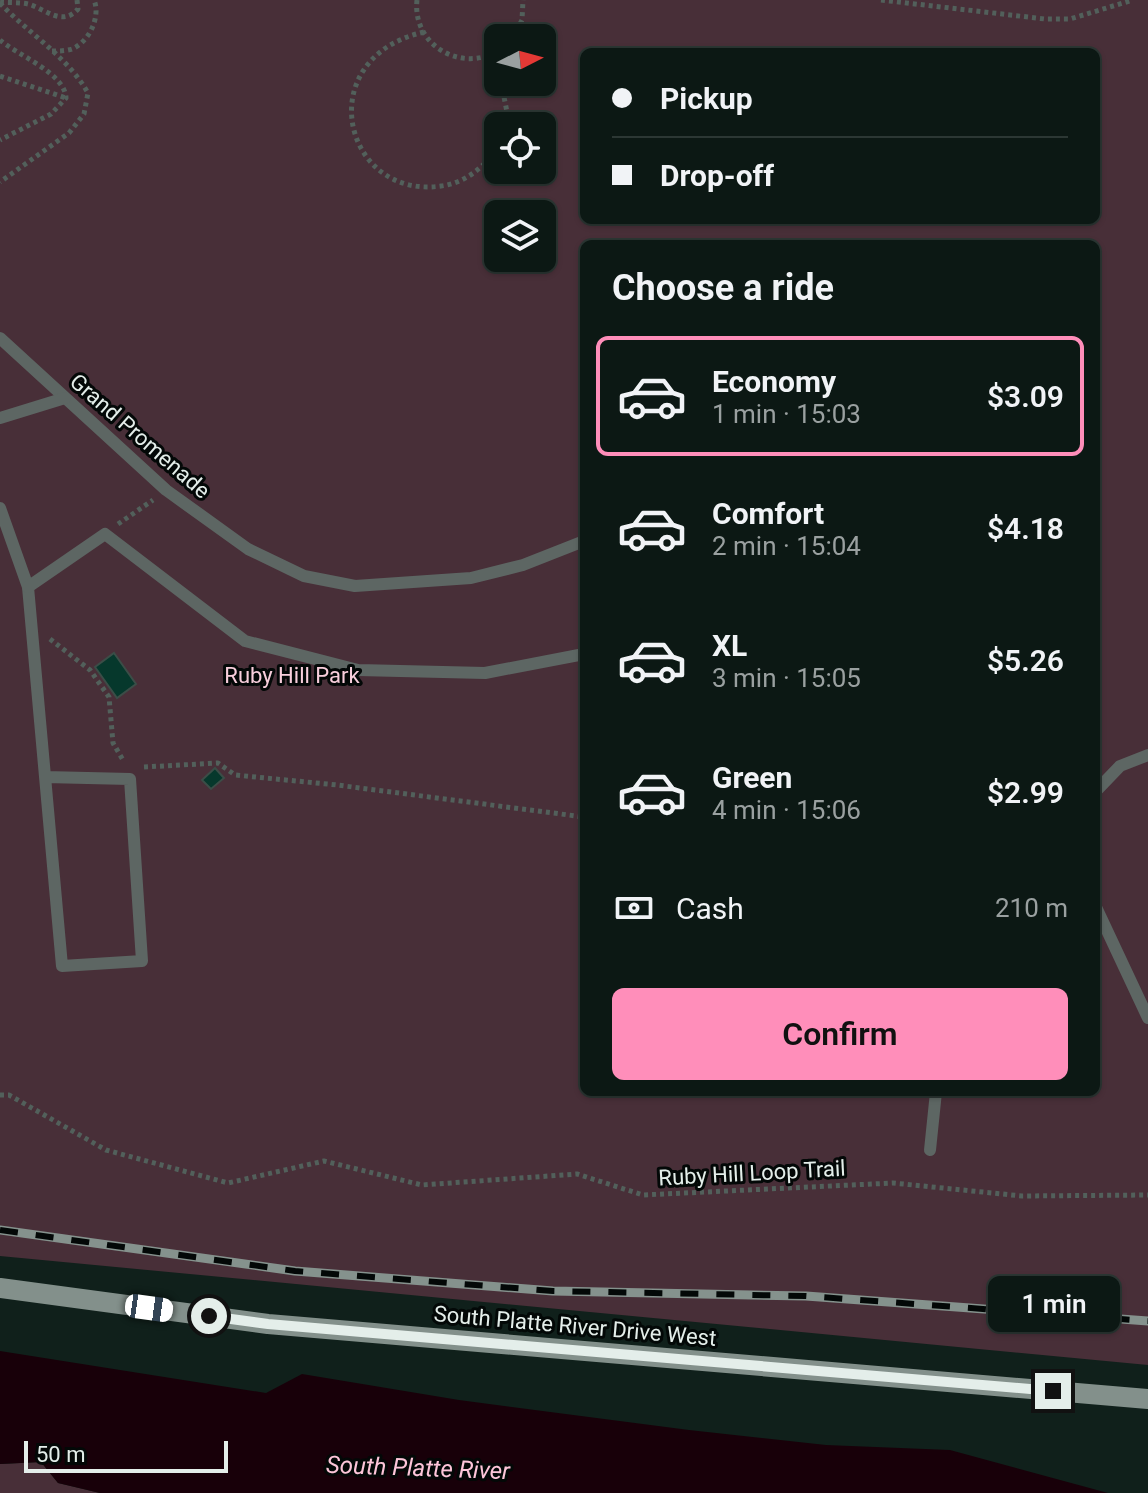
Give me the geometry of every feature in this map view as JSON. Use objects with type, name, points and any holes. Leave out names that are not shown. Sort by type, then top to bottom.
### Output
[{"type":"street","name":"South Platte River Drive West","points":[[0,1288],[268,1324],[1148,1399]]},
{"type":"lane","name":"Grand Promenade","points":[[0,338],[166,490],[248,549],[304,576],[355,586],[471,578],[523,565],[580,543]]},
{"type":"lane","points":[[0,418],[65,398]]},
{"type":"lane","points":[[0,508],[28,587],[31,625],[62,966],[142,961],[130,779],[45,777]]},
{"type":"lane","points":[[28,587],[105,534],[245,641],[358,670],[485,673],[580,655]]},
{"type":"lane","points":[[1100,787],[1120,766],[1148,755]]},
{"type":"lane","points":[[1100,916],[1148,1018]]},
{"type":"lane","points":[[930,1150],[936,1096]]},
{"type":"path","points":[[0,2],[28,4],[61,18],[72,16],[78,9],[77,0]]},
{"type":"path","points":[[52,51],[71,50],[84,41],[96,21],[94,0]]},
{"type":"path","points":[[417,0],[420,24],[441,51],[456,58],[484,57]]},
{"type":"path","points":[[520,24],[523,0]]},
{"type":"path","points":[[881,0],[1045,19],[1070,19],[1133,0]]},
{"type":"path","points":[[0,2],[74,68],[88,93],[84,114],[69,133],[0,182]]},
{"type":"path","points":[[424,32],[398,38],[387,45],[359,74],[352,99],[353,126],[362,151],[380,171],[404,184],[427,188],[452,185],[484,164]]},
{"type":"path","points":[[0,40],[47,70],[66,92],[66,98],[51,114],[0,140]]},
{"type":"path","points":[[0,76],[66,98]]},
{"type":"path","points":[[105,534],[166,490]]},
{"type":"path","points":[[31,625],[90,670],[109,697],[113,743],[127,768]]},
{"type":"path","points":[[142,767],[218,763],[235,775],[580,816]]},
{"type":"path","name":"Ruby Hill Loop Trail","points":[[0,1095],[9,1095],[106,1150],[228,1183],[324,1161],[422,1185],[577,1174],[643,1195],[893,1183],[1022,1196],[1148,1195]]},
{"type":"green space","name":"Ruby Hill Park","points":[[0,0],[1148,0],[1148,1365],[0,1256]]},
{"type":"green space","points":[[41,1462],[58,1483],[100,1493],[0,1493],[0,1464]]},
{"type":"water","name":"South Platte River","points":[[0,1351],[266,1393],[302,1374],[459,1400],[689,1430],[826,1445],[950,1450],[1108,1493],[100,1493],[58,1483],[41,1462],[0,1464]]},
{"type":"building","points":[[114,653],[136,684],[117,698],[95,667]]},
{"type":"building","points":[[215,768],[224,778],[211,789],[202,780]]},
{"type":"railway","points":[[0,1230],[295,1271],[553,1291],[806,1296],[1148,1321]]},
{"type":"route","points":[[209,1316],[268,1324],[1053,1391]]}]
